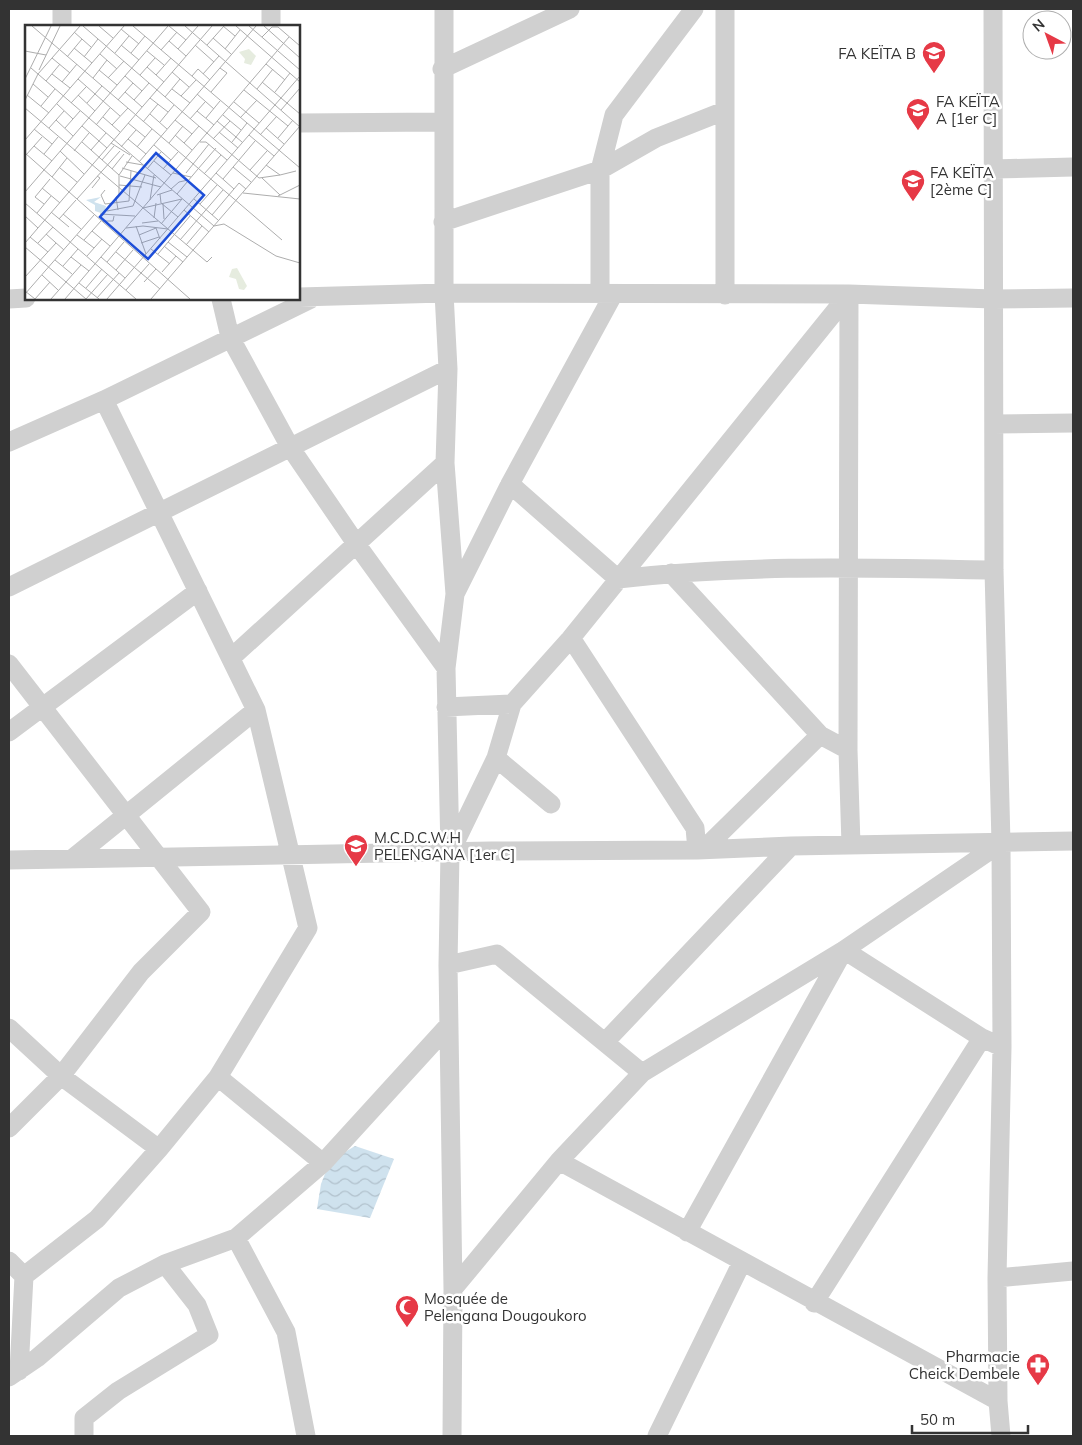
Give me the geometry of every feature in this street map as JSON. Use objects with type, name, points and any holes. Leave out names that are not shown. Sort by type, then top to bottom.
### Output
[{"type":"street","points":[[62,9],[62,25]]},
{"type":"street","points":[[271,9],[271,25]]},
{"type":"street","points":[[444,9],[442,69],[443,222],[448,369],[445,463],[455,594],[446,668],[450,852],[448,1026],[453,1288],[452,1436]]},
{"type":"street","points":[[442,69],[570,9]]},
{"type":"street","points":[[455,594],[606,294],[600,170],[614,115],[694,9]]},
{"type":"street","points":[[725,295],[724,111],[726,9]]},
{"type":"street","points":[[993,9],[994,570],[1001,842],[1002,1047],[997,1278],[998,1401],[1001,1436]]},
{"type":"street","points":[[443,222],[600,170],[656,138],[724,111]]},
{"type":"street","points":[[300,123],[443,122]]},
{"type":"street","points":[[993,169],[1073,167]]},
{"type":"street","points":[[9,442],[104,400],[305,298],[444,294],[849,294],[994,299],[1073,298]]},
{"type":"street","points":[[849,294],[848,750],[851,845]]},
{"type":"street","points":[[450,852],[496,758],[512,704],[571,638],[849,294]]},
{"type":"street","points":[[9,299],[25,298]]},
{"type":"street","points":[[221,300],[230,337],[290,447],[357,545],[446,668]]},
{"type":"street","points":[[9,587],[448,369]]},
{"type":"street","points":[[14,1374],[24,1276],[97,1218],[159,1149],[218,1077],[308,928],[256,710],[104,400]]},
{"type":"street","points":[[994,424],[1073,423]]},
{"type":"street","points":[[230,658],[357,545],[445,463]]},
{"type":"street","points":[[510,484],[618,579],[671,573],[848,568],[994,570]]},
{"type":"street","points":[[671,573],[820,735],[848,750]]},
{"type":"street","points":[[9,732],[198,591]]},
{"type":"street","points":[[571,638],[695,828],[701,850]]},
{"type":"street","points":[[9,664],[201,912],[141,972],[61,1076],[9,1128]]},
{"type":"street","points":[[446,707],[512,704]]},
{"type":"street","points":[[72,858],[256,710]]},
{"type":"street","points":[[701,850],[820,735]]},
{"type":"street","points":[[496,758],[551,804]]},
{"type":"street","points":[[9,860],[450,852],[701,850],[792,846],[1073,841]]},
{"type":"street","points":[[453,1288],[560,1161],[642,1073],[844,950],[1001,842]]},
{"type":"street","points":[[605,1042],[792,846]]},
{"type":"street","points":[[844,950],[982,1038],[1002,1047]]},
{"type":"street","points":[[687,1232],[844,950]]},
{"type":"street","points":[[448,965],[497,954],[642,1073]]},
{"type":"street","points":[[14,1374],[37,1358],[119,1288],[166,1264],[236,1238],[323,1163],[448,1026]]},
{"type":"street","points":[[9,1028],[61,1076],[159,1149]]},
{"type":"street","points":[[814,1303],[982,1038]]},
{"type":"street","points":[[218,1077],[323,1163]]},
{"type":"street","points":[[560,1161],[814,1303],[998,1401]]},
{"type":"street","points":[[236,1238],[286,1332],[306,1436]]},
{"type":"street","points":[[9,1261],[24,1276]]},
{"type":"street","points":[[657,1436],[742,1262]]},
{"type":"street","points":[[84,1436],[84,1418],[118,1390],[209,1335],[197,1305],[166,1264]]},
{"type":"street","points":[[997,1278],[1073,1271]]},
{"type":"water","points":[[355,1146],[394,1159],[370,1218],[317,1209],[321,1184],[330,1161]]},
{"type":"place","name":"FA KEÏTA B","points":[[934,74]]},
{"type":"place","name":"FA KEÏTA A [1er C]","points":[[918,131]]},
{"type":"place","name":"FA KEÏTA [2ème C]","points":[[913,202]]},
{"type":"place","name":"M.C.D.C.W.H PELENGANA [1er C]","points":[[356,867]]},
{"type":"place","name":"Mosquée de Pelengana Dougoukoro","points":[[407,1328]]},
{"type":"place","name":"Pharmacie Cheick Dembele","points":[[1038,1386]]}]
